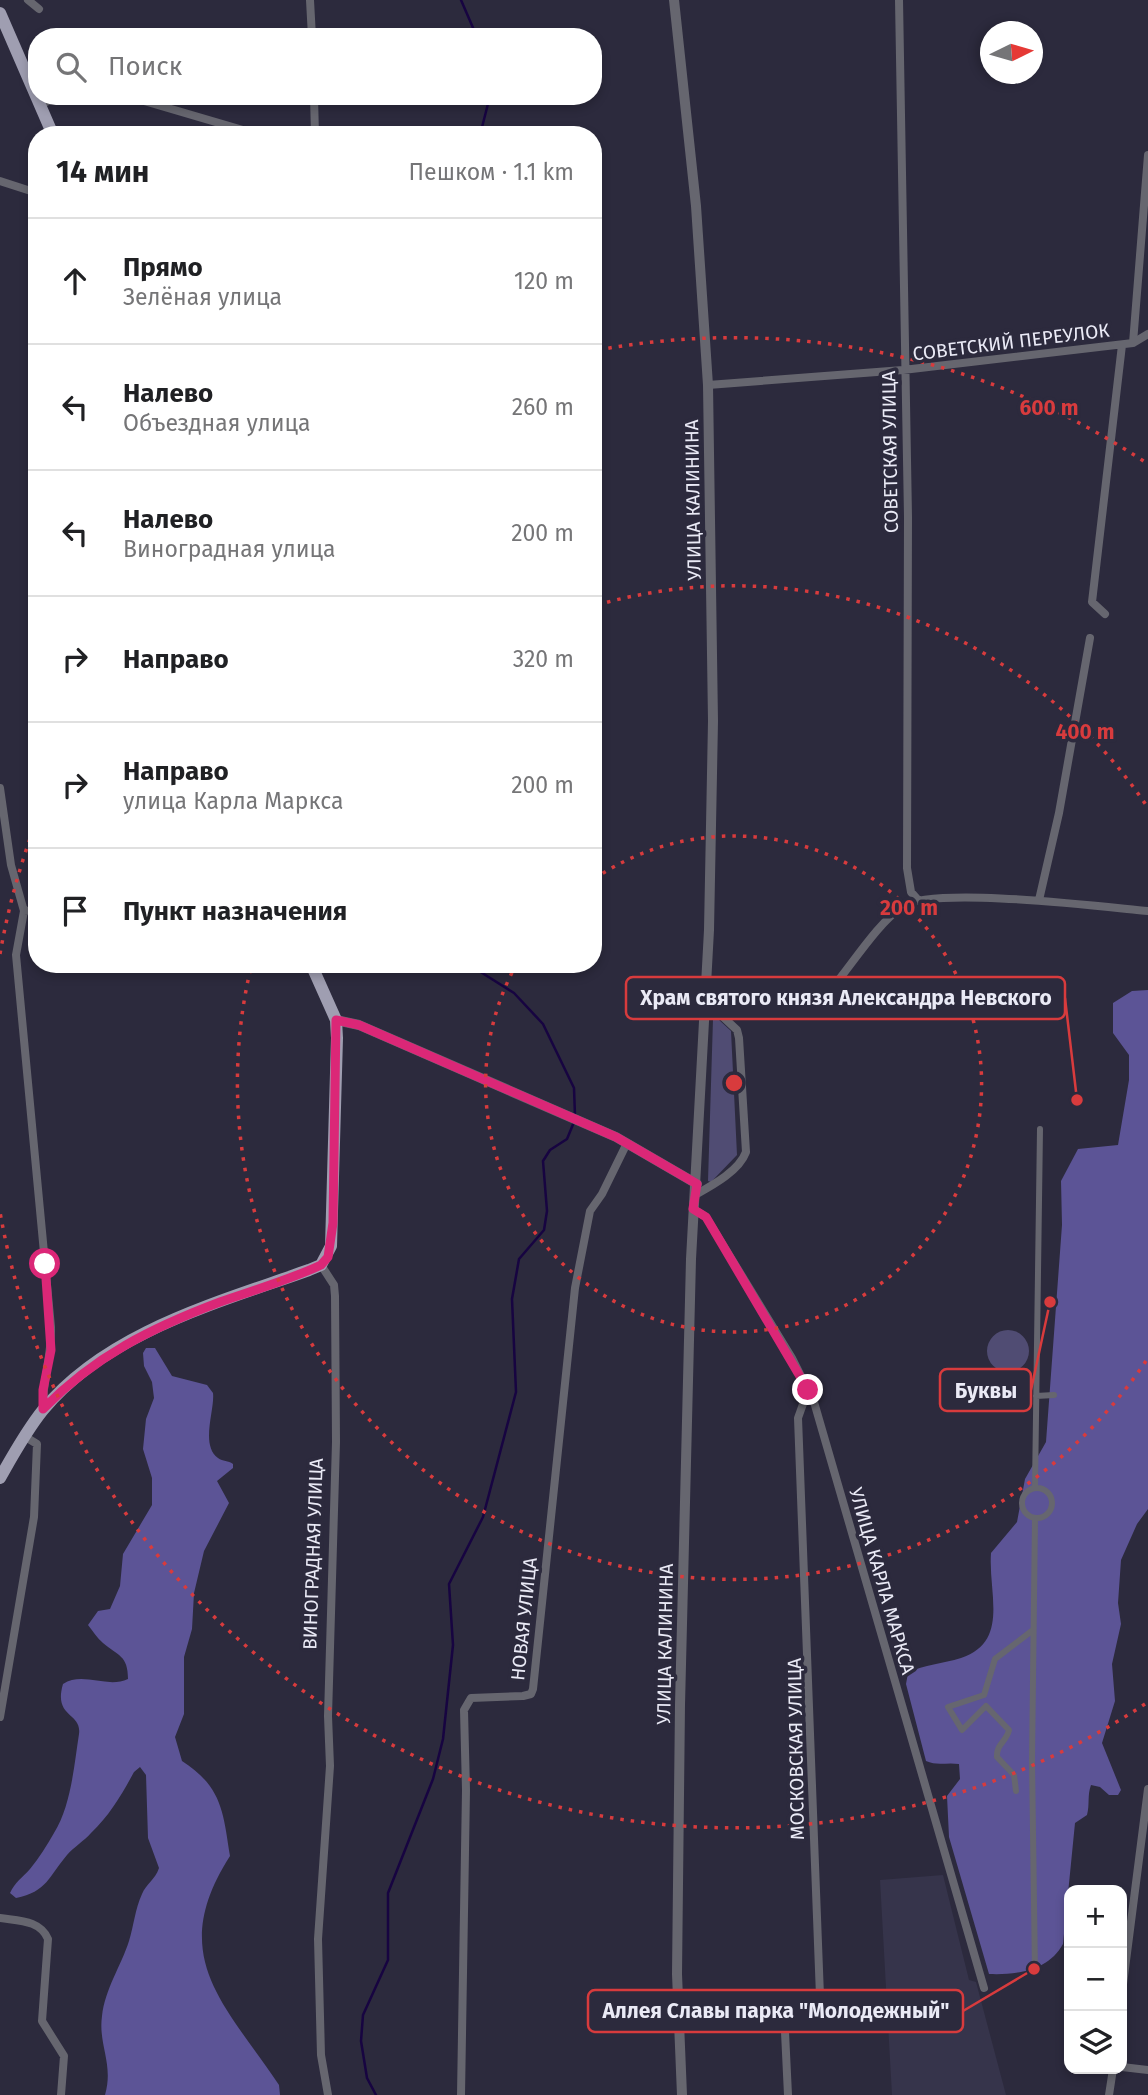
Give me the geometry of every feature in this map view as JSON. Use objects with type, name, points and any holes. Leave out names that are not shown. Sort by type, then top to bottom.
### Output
[{"type":"main road","points":[[0,13],[28,77]]},
{"type":"main road","points":[[40,105],[49,126]]},
{"type":"main road","points":[[0,1478],[43,1409],[106,1355],[158,1327],[321,1265],[328,1257],[333,1223],[336,1020],[315,973]]},
{"type":"street","points":[[27,0],[39,9]]},
{"type":"street","points":[[310,0],[312,28]]},
{"type":"street","name":"УЛИЦА КАЛИНИНА","points":[[674,0],[696,206],[708,385],[713,721],[705,1001],[693,1209],[677,1886],[682,2095]]},
{"type":"street","name":"СОВЕТСКАЯ УЛИЦА","points":[[899,0],[903,370],[908,517],[907,868],[911,892],[918,900]]},
{"type":"street","points":[[158,105],[229,126]]},
{"type":"street","points":[[314,105],[315,126]]},
{"type":"street","points":[[1133,343],[1148,155]]},
{"type":"street","points":[[0,181],[28,190]]},
{"type":"street","name":"СОВЕТСКИЙ ПЕРЕУЛОК","points":[[708,385],[903,370],[1122,345],[1133,343],[1148,334]]},
{"type":"street","points":[[1105,614],[1092,602],[1122,345]]},
{"type":"street","points":[[1039,900],[1059,813],[1090,638]]},
{"type":"street","points":[[0,788],[11,864],[24,911],[16,955],[51,1328],[51,1350],[43,1390],[43,1409]]},
{"type":"street","points":[[705,1001],[821,995],[833,987],[892,915],[918,900],[1039,900],[1148,911]]},
{"type":"street","points":[[24,911],[28,910]]},
{"type":"street","points":[[336,1020],[359,1025],[627,1143],[696,1189],[713,1185],[743,1161],[746,1152],[737,1030],[705,1001]]},
{"type":"street","points":[[1035,1488],[1040,1129]]},
{"type":"street","name":"НОВАЯ УЛИЦА","points":[[461,2095],[467,1790],[464,1710],[471,1698],[523,1696],[531,1694],[533,1689],[573,1301],[585,1225],[627,1143]]},
{"type":"street","name":"УЛИЦА КАРЛА МАРКСА","points":[[693,1209],[706,1217],[808,1390],[932,1800],[984,1988]]},
{"type":"street","name":"ВИНОГРАДНАЯ УЛИЦА","points":[[321,1265],[334,1285],[335,1296],[336,1442],[328,1716],[330,1766],[318,1939],[321,2055],[328,2095]]},
{"type":"street","points":[[1030,1278],[1038,1278]]},
{"type":"street","points":[[1029,1352],[1037,1352]]},
{"type":"street","name":"МОСКОВСКАЯ УЛИЦА","points":[[788,2095],[785,2032],[788,2023],[820,1996],[798,1418],[808,1390]]},
{"type":"street","points":[[1036,1396],[1054,1395]]},
{"type":"street","points":[[0,1717],[35,1506],[37,1444],[24,1436]]},
{"type":"street","points":[[1035,1488],[1042,1489],[1052,1500],[1048,1514],[1035,1518],[1025,1512],[1022,1502],[1028,1491],[1035,1488]]},
{"type":"street","points":[[1035,1518],[1035,1972]]},
{"type":"street","points":[[1016,1791],[1014,1775],[997,1756],[998,1747],[1008,1737],[1009,1730],[1002,1721],[986,1706],[962,1730],[948,1707],[984,1695],[995,1659],[1033,1630]]},
{"type":"street","points":[[1127,1953],[1148,1789]]},
{"type":"street","points":[[0,1918],[38,1925],[44,1929],[48,1939],[42,2021],[64,2056],[61,2095]]},
{"type":"street","points":[[1127,2068],[1148,2070]]},
{"type":"street","points":[[1109,2095],[1112,2074]]},
{"type":"shaded area","points":[[1148,990],[1148,1509],[1137,1524],[1121,1560],[1118,1603],[1121,1624],[1112,1664],[1115,1701],[1102,1743],[1121,1790],[1118,1795],[1109,1795],[1100,1787],[1091,1785],[1087,1815],[1075,1823],[1069,1885],[1064,1885],[1063,1944],[1057,1953],[1031,1970],[989,1974],[949,1837],[947,1796],[960,1779],[959,1764],[926,1761],[906,1684],[908,1673],[914,1670],[961,1658],[976,1651],[986,1640],[991,1628],[991,1553],[1017,1522],[1025,1479],[1046,1442],[1062,1225],[1061,1181],[1078,1149],[1118,1145],[1129,1080],[1129,1055],[1113,1033],[1113,1003],[1132,991]]},
{"type":"shaded area","points":[[713,1019],[718,1019],[731,1031],[737,1155],[711,1182],[708,1181]]},
{"type":"shaded area","points":[[1008,1330],[1023,1336],[1029,1351],[1023,1366],[1008,1372],[993,1366],[987,1351],[993,1336]]},
{"type":"shaded area","points":[[146,1348],[155,1348],[172,1376],[207,1385],[213,1393],[210,1445],[218,1458],[233,1464],[233,1468],[217,1481],[229,1503],[204,1551],[194,1593],[192,1629],[184,1657],[184,1714],[175,1737],[182,1761],[205,1780],[218,1801],[230,1856],[211,1891],[203,1922],[203,1951],[210,1977],[222,2003],[279,2085],[280,2095],[105,2095],[108,2074],[101,2026],[104,2006],[129,1941],[140,1900],[159,1868],[148,1838],[146,1775],[140,1767],[104,1819],[67,1855],[41,1887],[35,1892],[16,1898],[10,1893],[49,1842],[60,1822],[68,1798],[79,1727],[64,1709],[61,1695],[63,1684],[79,1679],[120,1682],[128,1679],[124,1660],[101,1641],[88,1625],[98,1611],[110,1609],[120,1586],[123,1554],[152,1505],[152,1478],[143,1449],[146,1419],[154,1398],[152,1382],[144,1366],[143,1353]]},
{"type":"shaded area","points":[[943,1875],[969,1980],[976,1982],[1006,2095],[892,2095],[880,1880]]},
{"type":"waterway","points":[[461,0],[473,28]]},
{"type":"waterway","points":[[482,126],[488,105]]},
{"type":"waterway","points":[[482,973],[514,993],[543,1024],[574,1088],[575,1116]]},
{"type":"waterway","points":[[376,2095],[367,2078],[361,2041],[363,2015],[388,1960],[388,1893],[433,1779],[443,1739],[453,1645],[449,1584],[483,1517],[516,1392],[512,1299],[519,1259],[544,1230],[547,1211],[543,1161],[550,1150],[567,1139],[574,1122]]},
{"type":"place","name":"Храм святого князя Александра Невского","points":[[1077,1100]]},
{"type":"place","name":"Буквы","points":[[1050,1302]]},
{"type":"place","name":"Аллея Славы парка \"Молодежный\"","points":[[1034,1969]]},
{"type":"route","points":[[45,1264],[51,1350],[43,1390],[43,1409],[106,1355],[158,1327],[321,1265],[328,1257],[333,1223],[336,1020],[359,1025],[616,1137],[697,1184],[693,1209],[706,1217],[792,1358],[808,1390]]}]
